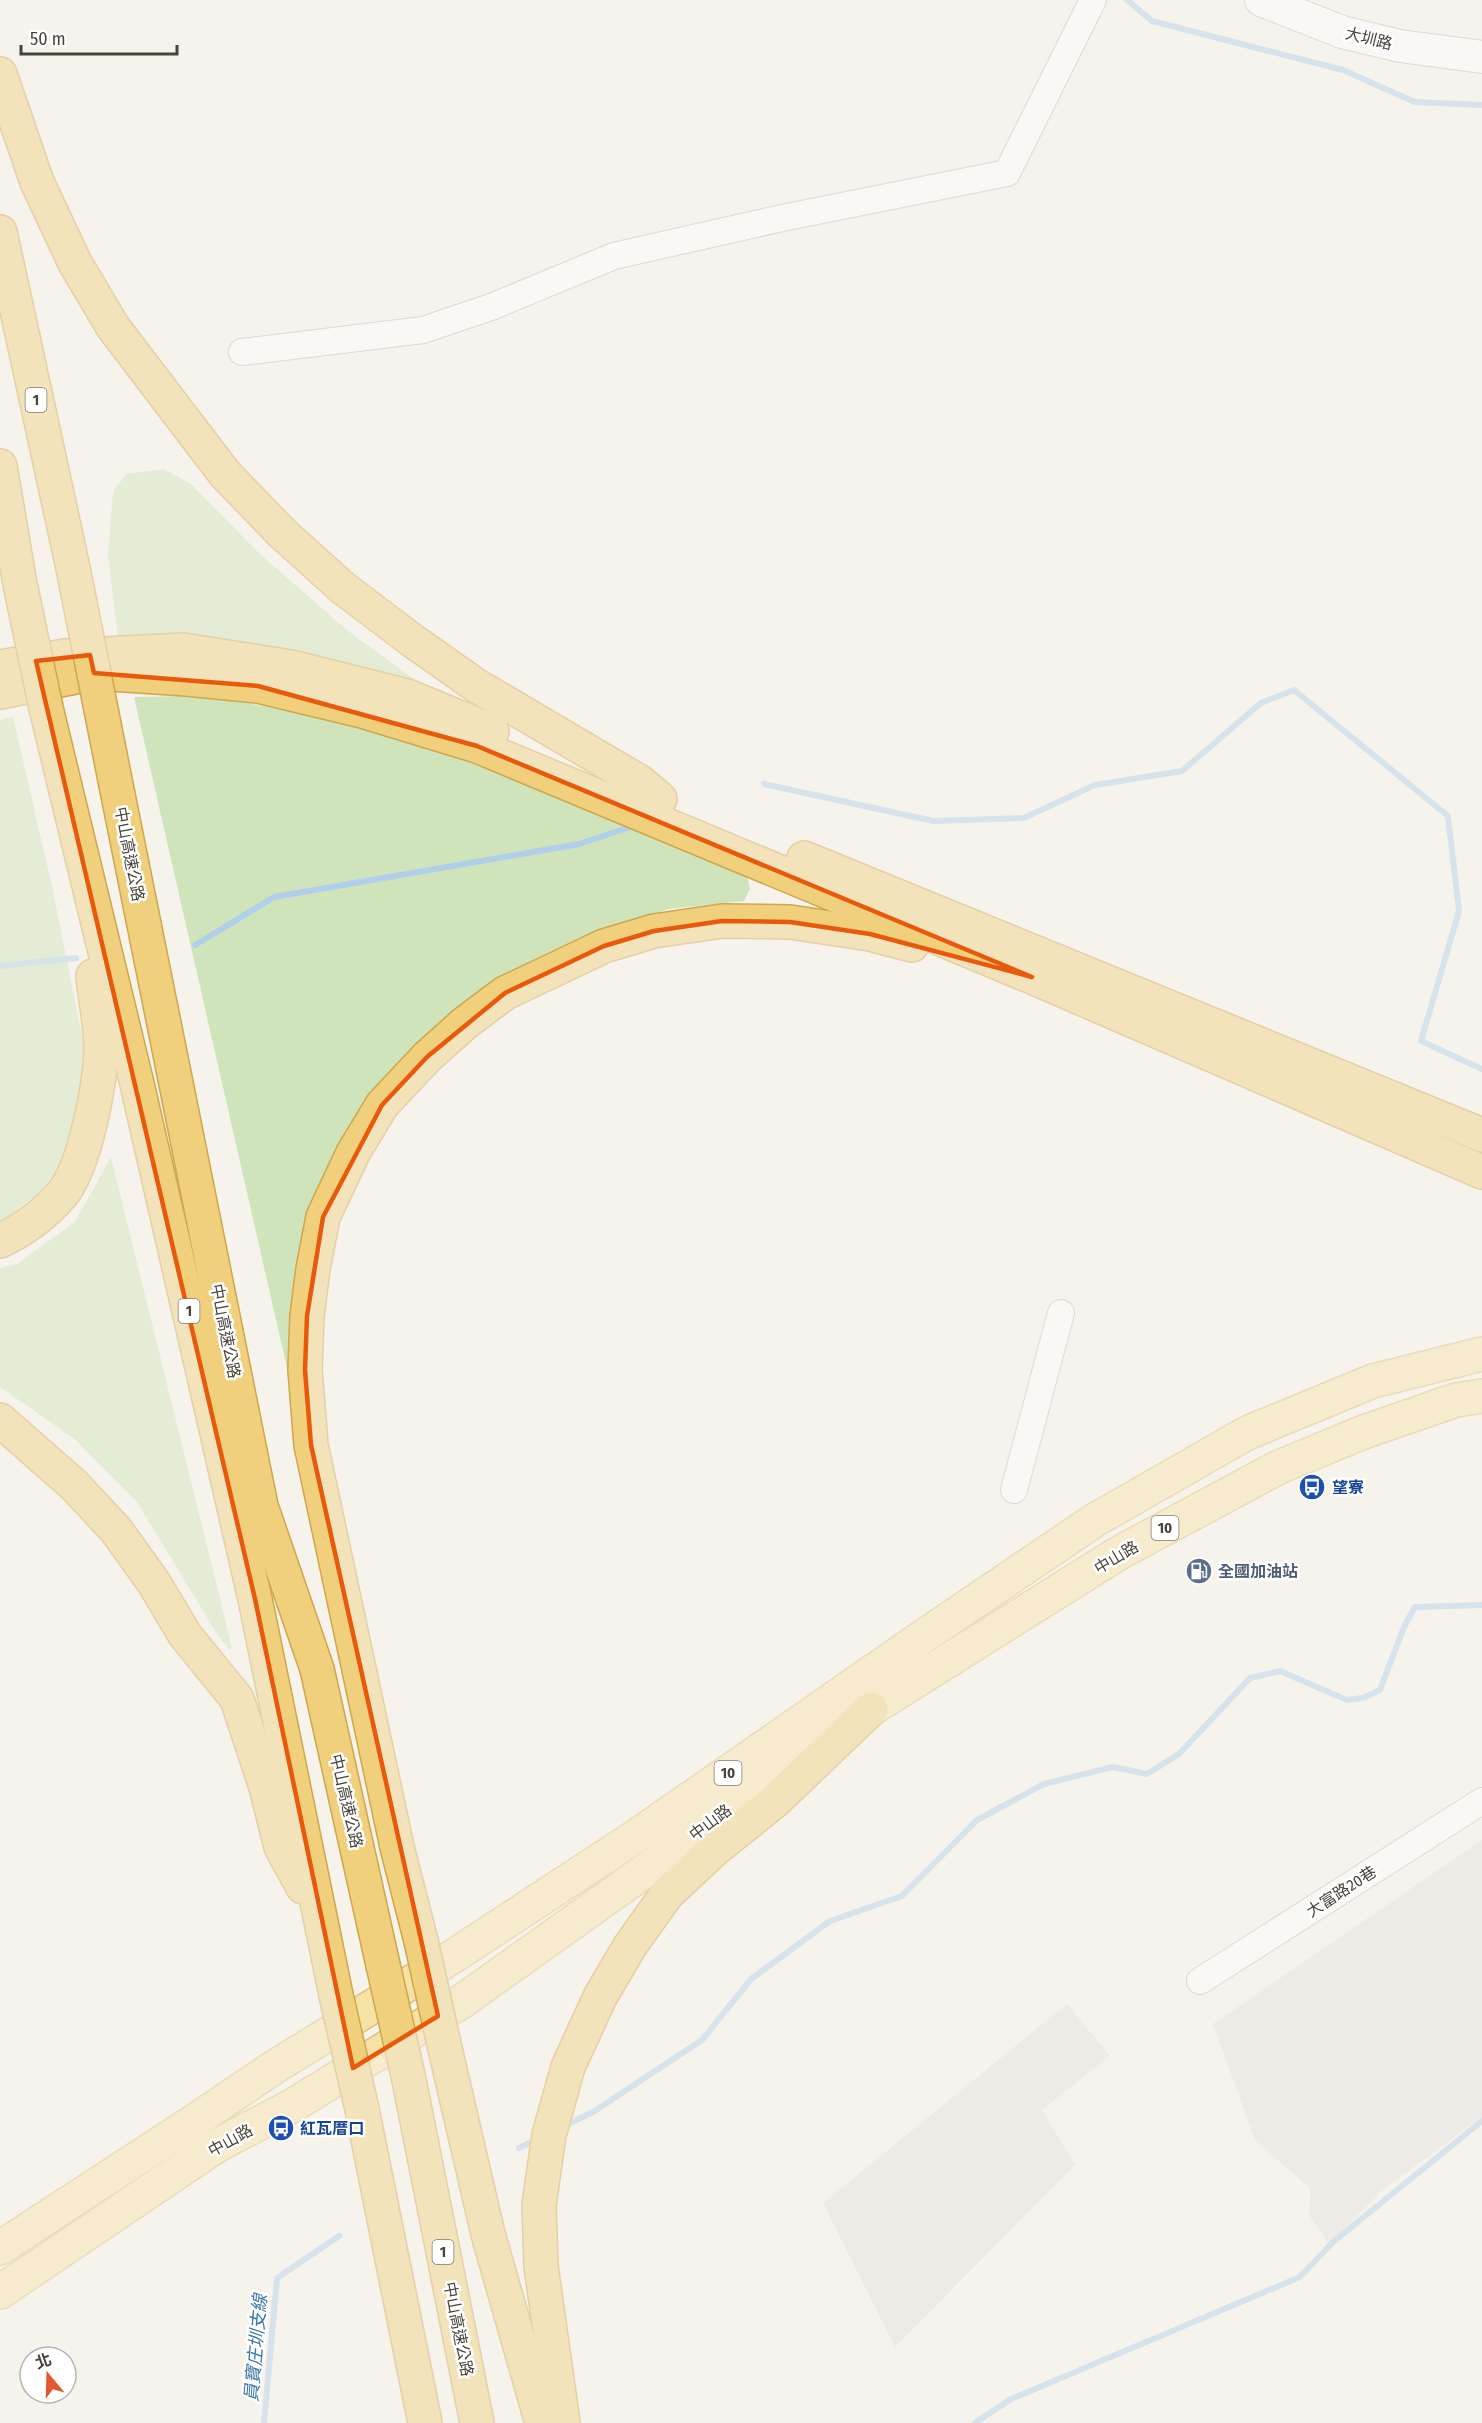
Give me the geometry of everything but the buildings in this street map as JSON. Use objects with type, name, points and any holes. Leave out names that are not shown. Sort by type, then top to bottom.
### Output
[{"type":"highway","points":[[0,74],[37,182],[75,262],[113,327],[225,474],[282,533],[343,588],[413,641],[477,686],[640,782],[660,799]]},
{"type":"highway","name":"中山高速公路","points":[[0,231],[73,568],[261,1506],[317,1670],[409,2080],[477,2423]]},
{"type":"highway","name":"中山高速公路","points":[[0,466],[20,584],[46,708],[137,1084],[252,1588],[336,1995],[362,2109],[425,2423]]},
{"type":"highway","points":[[0,667],[65,656],[183,650],[291,667],[407,696],[1482,1135]]},
{"type":"highway","points":[[0,692],[95,674],[258,686],[362,711],[477,746],[1032,977],[1482,1173]]},
{"type":"highway","points":[[0,1241],[41,1215],[63,1192],[79,1160],[92,1113],[101,1048],[89,945],[46,708]]},
{"type":"highway","points":[[542,2423],[488,2234],[398,1847],[311,1445],[306,1370],[310,1292],[323,1217],[353,1153],[381,1105],[427,1057],[465,1023],[505,993],[604,946],[654,932],[722,921],[790,922],[870,934],[1032,977]]},
{"type":"highway","points":[[0,1420],[74,1485],[116,1530],[154,1583],[185,1635],[237,1699],[266,1787],[281,1847],[320,1917]]},
{"type":"highway","points":[[563,2423],[541,2265],[540,2205],[549,2135],[568,2067],[600,1997],[630,1946],[667,1894],[714,1850],[775,1801],[871,1709]]},
{"type":"main road","name":"中山路","points":[[0,2247],[273,2068],[449,1959],[635,1837],[1095,1520],[1247,1433],[1372,1381],[1482,1354]]},
{"type":"main road","name":"中山路","points":[[0,2292],[216,2146],[292,2106],[461,2002],[657,1863],[750,1792],[871,1709],[1119,1553],[1277,1468],[1361,1433],[1456,1400],[1482,1396]]},
{"type":"street","points":[[242,352],[423,330],[491,307],[614,256],[782,218],[1007,173],[1093,0]]},
{"type":"street","name":"大圳路","points":[[1261,0],[1342,32],[1400,46],[1482,57]]},
{"type":"street","points":[[1014,1490],[1061,1313]]},
{"type":"street","name":"大富路20巷","points":[[1200,1981],[1482,1801]]},
{"type":"highlighted area","points":[[90,655],[94,673],[258,686],[477,746],[1032,977],[870,934],[790,922],[722,921],[654,931],[604,946],[505,993],[427,1057],[382,1105],[323,1217],[307,1316],[305,1370],[311,1445],[438,2016],[353,2068],[255,1599],[36,661]]},
{"type":"shaded area","points":[[1482,1840],[1482,2117],[1384,2189],[1329,2244],[1309,2215],[1311,2189],[1255,2140],[1213,2024]]},
{"type":"shaded area","points":[[1067,2004],[1110,2056],[1042,2110],[1075,2165],[895,2347],[823,2203]]},
{"type":"green space","points":[[164,469],[191,484],[261,555],[348,631],[436,695],[118,637],[108,556],[113,492],[126,474]]},
{"type":"green space","points":[[186,696],[231,700],[364,725],[441,748],[611,817],[747,877],[750,889],[744,901],[669,909],[595,931],[528,962],[475,998],[364,1109],[292,1390],[134,697]]},
{"type":"green space","points":[[13,717],[53,891],[83,1042],[81,1121],[64,1163],[37,1194],[0,1223],[0,720]]},
{"type":"green space","points":[[111,1157],[232,1648],[230,1650],[219,1637],[137,1502],[76,1440],[0,1387],[0,1268],[17,1264],[75,1222]]},
{"type":"waterway","points":[[1127,0],[1152,21],[1343,70],[1415,102],[1482,105]]},
{"type":"waterway","points":[[764,784],[933,821],[1024,818],[1095,785],[1182,771],[1261,703],[1294,690],[1448,816],[1459,911],[1421,1041],[1482,1069]]},
{"type":"waterway","points":[[195,945],[274,897],[579,844],[636,825]]},
{"type":"waterway","points":[[0,966],[76,958]]},
{"type":"waterway","points":[[564,2126],[593,2112],[702,2040],[751,1979],[830,1921],[902,1896],[977,1820],[1044,1784],[1113,1767],[1147,1774],[1179,1754],[1250,1678],[1280,1671],[1347,1700],[1363,1698],[1380,1690],[1404,1627],[1415,1607],[1482,1605]]},
{"type":"waterway","points":[[975,2423],[1011,2399],[1300,2277],[1333,2242],[1482,2121]]},
{"type":"waterway","points":[[519,2148],[538,2139]]},
{"type":"waterway","name":"員寶庄圳支線","points":[[264,2423],[277,2278],[339,2236]]},
{"type":"place","name":"望寮","points":[[1312,1487]]},
{"type":"place","name":"全國加油站","points":[[1199,1571]]},
{"type":"place","name":"紅瓦厝口","points":[[281,2128]]}]
